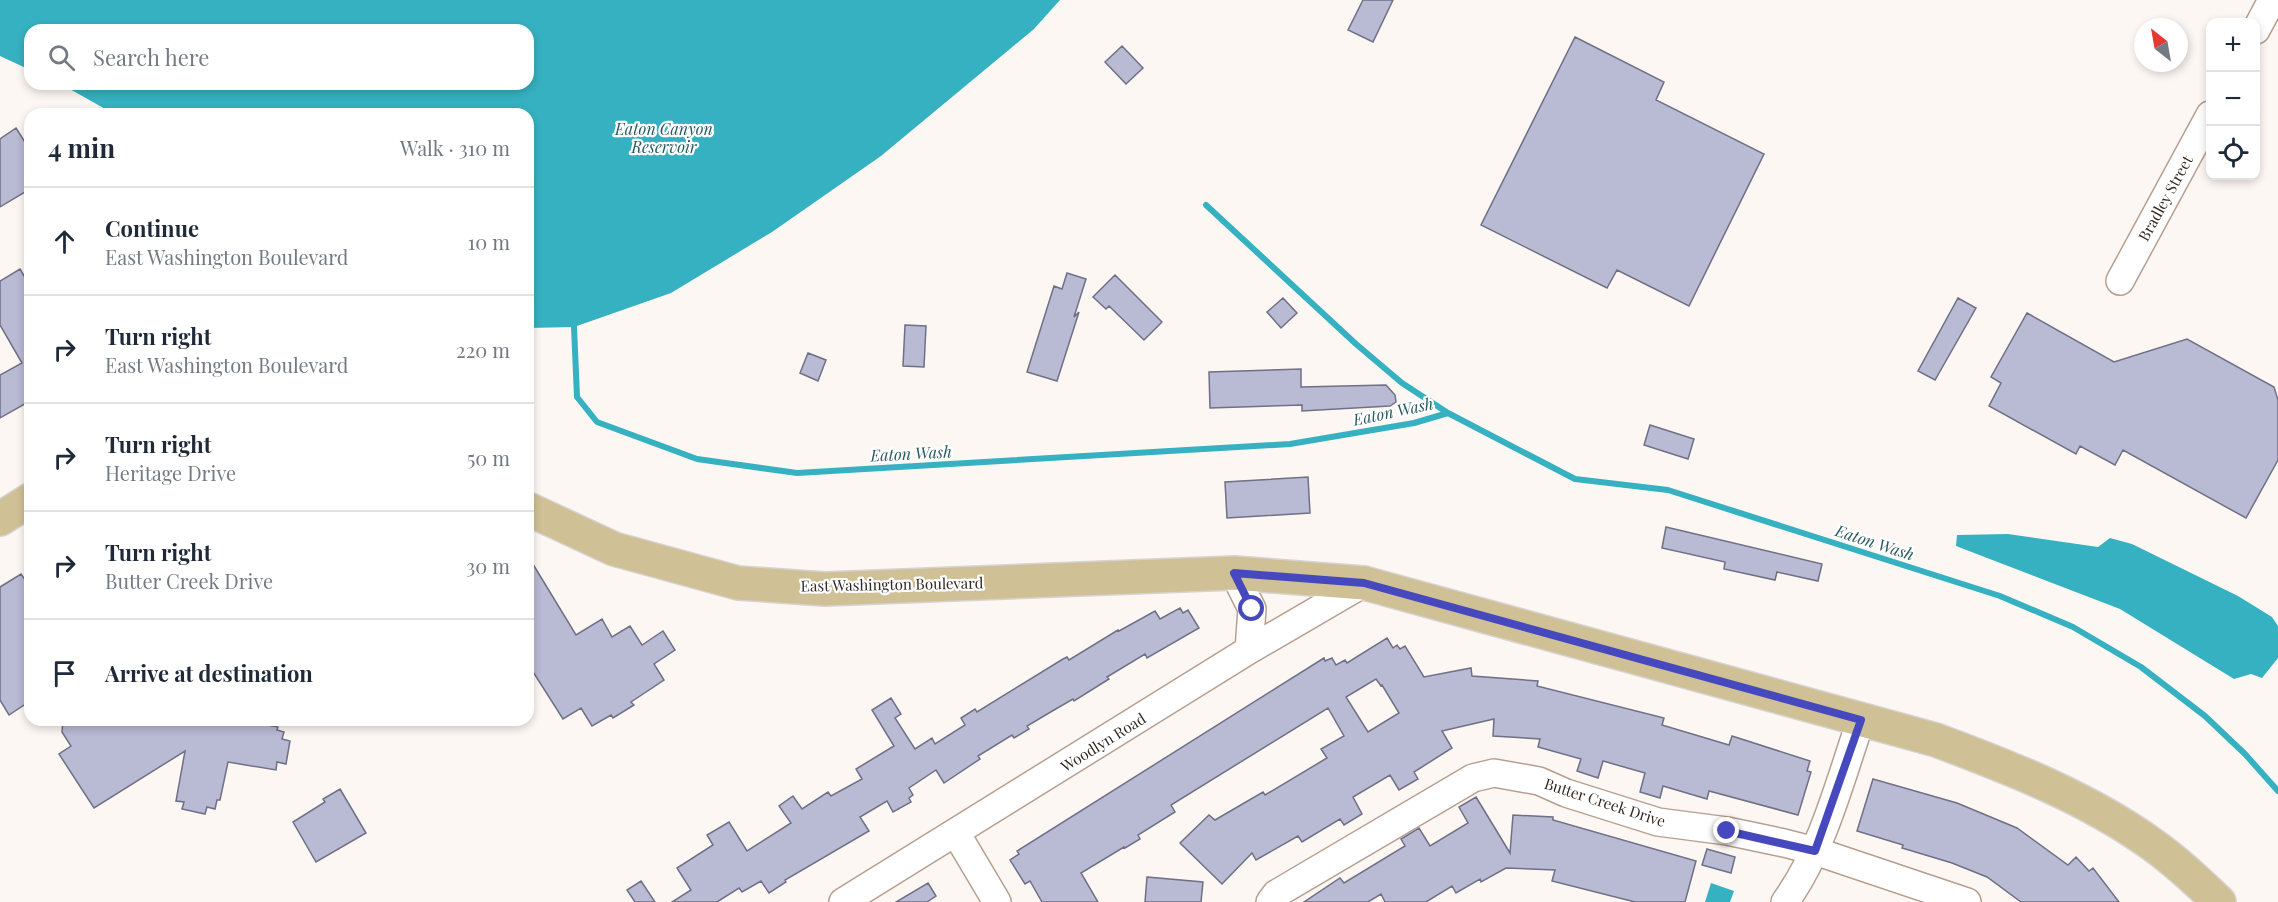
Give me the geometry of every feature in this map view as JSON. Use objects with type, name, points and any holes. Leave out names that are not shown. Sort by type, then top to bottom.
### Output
[{"type":"main road","points":[[0,519],[24,504]]},
{"type":"main road","name":"East Washington Boulevard","points":[[534,512],[614,549],[738,583],[825,589],[1234,573],[1364,583],[1936,740],[1997,763],[2055,789],[2112,819],[2154,845],[2219,902]]},
{"type":"street","points":[[2260,22],[2272,0]]},
{"type":"street","name":"Bradley Street","points":[[2120,281],[2206,124]]},
{"type":"street","points":[[1234,573],[1252,609],[1249,650]]},
{"type":"street","name":"Woodlyn Road","points":[[843,902],[1249,650],[1364,583]]},
{"type":"street","points":[[1785,902],[1800,881],[1815,851],[1861,720]]},
{"type":"street","name":"Butter Creek Drive","points":[[1270,902],[1276,894],[1473,778],[1494,773],[1539,781],[1566,793],[1658,822],[1727,831],[1815,851],[1967,902]]},
{"type":"street","points":[[956,833],[998,902]]},
{"type":"water","name":"Eaton Canyon Reservoir","points":[[0,0],[1060,0],[1034,29],[881,156],[772,232],[671,293],[574,327],[534,328],[534,108],[103,108],[72,90],[534,90],[534,24],[24,24],[24,67],[0,56]]},
{"type":"water","points":[[2008,534],[2098,547],[2110,538],[2132,544],[2238,596],[2272,617],[2278,626],[2278,658],[2262,678],[2251,674],[2234,679],[2120,609],[1956,546],[1957,535]]},
{"type":"water","points":[[1711,883],[1734,891],[1730,902],[1705,902]]},
{"type":"building","points":[[1363,0],[1393,0],[1373,42],[1348,30]]},
{"type":"building","points":[[1575,37],[1664,82],[1656,100],[1764,154],[1689,306],[1617,270],[1607,288],[1481,225]]},
{"type":"building","points":[[1122,46],[1143,68],[1126,84],[1105,62]]},
{"type":"building","points":[[16,128],[24,141],[24,193],[0,207],[0,139]]},
{"type":"building","points":[[20,269],[24,276],[24,404],[0,418],[0,375],[22,363],[0,325],[0,281]]},
{"type":"building","points":[[1067,273],[1086,279],[1074,317],[1079,312],[1057,381],[1027,372],[1054,286],[1062,289]]},
{"type":"building","points":[[1115,275],[1162,322],[1144,340],[1109,306],[1106,309],[1093,297]]},
{"type":"building","points":[[1283,298],[1297,313],[1281,328],[1267,312]]},
{"type":"building","points":[[1958,298],[1976,308],[1935,380],[1918,371]]},
{"type":"building","points":[[2027,313],[2114,362],[2187,339],[2274,387],[2278,400],[2278,460],[2246,518],[2123,450],[2115,465],[2080,446],[2076,454],[1989,406],[2001,383],[1991,377]]},
{"type":"building","points":[[905,325],[926,326],[924,367],[903,366]]},
{"type":"building","points":[[808,353],[826,360],[818,381],[800,373]]},
{"type":"building","points":[[1301,369],[1301,387],[1386,385],[1395,395],[1396,402],[1390,406],[1302,411],[1302,405],[1210,408],[1209,372]]},
{"type":"building","points":[[1650,425],[1694,439],[1688,459],[1644,445]]},
{"type":"building","points":[[1308,477],[1310,513],[1227,518],[1225,482]]},
{"type":"building","points":[[1666,527],[1822,564],[1818,581],[1777,572],[1775,580],[1724,569],[1725,562],[1662,548]]},
{"type":"building","points":[[534,566],[576,635],[602,619],[612,637],[630,626],[642,645],[663,631],[675,650],[654,664],[664,680],[631,702],[634,705],[613,718],[611,715],[592,726],[581,708],[563,719],[534,673]]},
{"type":"building","points":[[21,574],[24,578],[24,705],[9,715],[0,700],[0,587]]},
{"type":"building","points":[[1180,608],[1183,613],[1188,610],[1199,628],[1147,658],[1145,654],[1107,677],[1109,679],[1074,701],[1073,699],[1027,726],[1029,729],[1014,738],[1012,735],[978,756],[980,759],[944,783],[936,770],[909,788],[913,795],[909,798],[911,802],[893,812],[887,801],[860,817],[869,831],[785,880],[786,882],[769,893],[761,881],[742,892],[739,888],[717,902],[672,902],[691,890],[677,868],[713,845],[707,835],[729,822],[747,851],[791,823],[779,806],[793,796],[802,809],[828,792],[831,796],[862,779],[856,769],[894,746],[872,710],[891,698],[901,714],[895,718],[915,749],[932,738],[935,744],[965,725],[961,718],[975,709],[977,712],[1063,659],[1067,657],[1069,660],[1118,630],[1155,611],[1160,619]]},
{"type":"building","points":[[1387,638],[1393,648],[1397,645],[1400,649],[1405,646],[1424,677],[1471,668],[1472,676],[1538,681],[1537,686],[1664,718],[1662,725],[1729,745],[1732,736],[1810,761],[1807,771],[1811,772],[1798,815],[1709,791],[1707,799],[1663,786],[1660,798],[1640,792],[1645,773],[1603,761],[1598,778],[1577,771],[1581,759],[1538,747],[1540,739],[1493,736],[1494,719],[1442,731],[1452,748],[1414,772],[1418,779],[1399,790],[1390,775],[1353,797],[1362,814],[1344,825],[1340,819],[1302,842],[1298,836],[1256,860],[1252,853],[1222,884],[1180,843],[1209,815],[1215,820],[1263,792],[1265,795],[1327,758],[1321,749],[1344,736],[1328,708],[1171,805],[1175,812],[1138,835],[1140,839],[1081,873],[1098,902],[1042,902],[1030,881],[1025,884],[1010,860],[1019,854],[1017,851],[1324,658],[1325,661],[1332,658],[1336,665],[1345,660],[1347,663]],"holes":[[[1376,679],[1399,713],[1368,732],[1346,697]]]},
{"type":"building","points":[[62,726],[273,726],[284,732],[282,739],[290,741],[286,764],[277,762],[276,770],[228,762],[220,800],[217,800],[215,809],[207,807],[205,814],[182,809],[184,802],[176,801],[185,751],[94,808],[59,754],[71,746],[62,732]]},
{"type":"building","points":[[1873,779],[1957,803],[2017,828],[2068,865],[2076,857],[2089,871],[2093,868],[2119,902],[2021,902],[1987,877],[1952,863],[1902,848],[1903,845],[1857,831]]},
{"type":"building","points":[[340,789],[366,833],[316,862],[293,822],[325,802],[323,799]]},
{"type":"building","points":[[1476,797],[1510,853],[1513,815],[1553,817],[1553,820],[1696,861],[1685,902],[1635,902],[1552,881],[1555,870],[1506,868],[1456,893],[1452,886],[1426,902],[1385,902],[1381,894],[1368,902],[1304,902],[1340,878],[1344,883],[1405,846],[1401,839],[1419,828],[1430,846],[1468,823],[1459,807]]},
{"type":"building","points":[[1707,849],[1735,857],[1731,873],[1702,865]]},
{"type":"building","points":[[1147,877],[1203,882],[1201,902],[1145,902]]},
{"type":"building","points":[[641,881],[655,902],[635,902],[627,890]]},
{"type":"building","points":[[928,883],[936,896],[927,902],[896,902]]},
{"type":"waterway","points":[[1206,205],[1356,344],[1402,383],[1448,413]]},
{"type":"waterway","name":"Eaton Wash","points":[[574,327],[577,397],[597,422],[697,459],[797,473],[1290,444],[1414,423],[1448,413],[1575,479],[1668,490],[2000,596],[2073,627],[2141,667],[2205,716],[2245,754],[2278,791]]},
{"type":"route","points":[[1252,609],[1234,573],[1364,583],[1861,720],[1815,851],[1727,831]]}]
